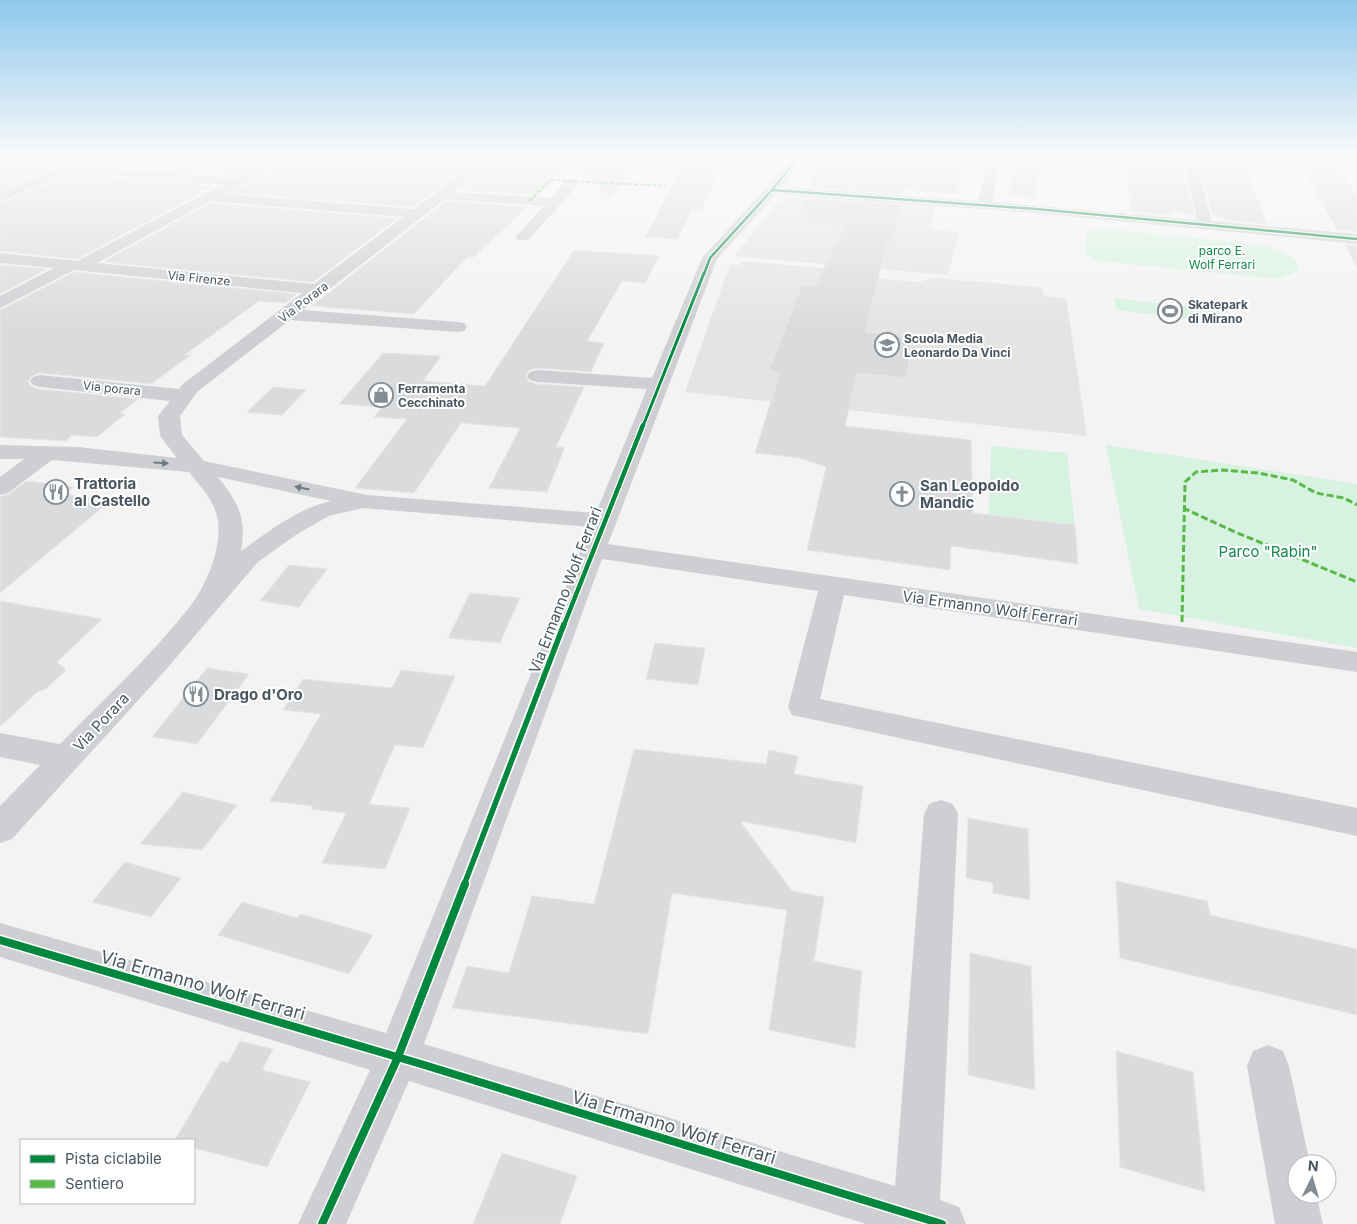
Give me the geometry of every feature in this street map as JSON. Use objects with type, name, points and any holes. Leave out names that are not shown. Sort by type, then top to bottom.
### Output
[{"type":"street","points":[[0,303],[175,214]]},
{"type":"street","name":"Via Porara","points":[[200,612],[225,566],[229,551],[230,518],[224,500],[171,436],[169,416],[190,388],[418,214]]},
{"type":"street","points":[[523,236],[542,214]]},
{"type":"street","name":"Via Ermanno Wolf Ferrari","points":[[322,1224],[398,1057],[605,521],[710,258],[750,214]]},
{"type":"street","points":[[1085,214],[1357,238]]},
{"type":"street","points":[[1203,214],[1206,225]]},
{"type":"street","name":"Via Firenze","points":[[0,258],[319,290]]},
{"type":"street","points":[[286,314],[458,327]]},
{"type":"street","points":[[538,376],[659,384]]},
{"type":"street","name":"Via porara","points":[[40,381],[184,396]]},
{"type":"street","points":[[0,488],[52,455],[129,453],[145,449],[171,436]]},
{"type":"street","points":[[0,452],[196,466],[366,502],[605,521]]},
{"type":"street","name":"Via Porara","points":[[0,829],[249,557],[288,529],[320,511],[366,502]]},
{"type":"street","name":"Via Ermanno Wolf Ferrari","points":[[594,550],[1357,662]]},
{"type":"street","points":[[833,584],[803,707],[1357,822]]},
{"type":"street","points":[[0,745],[67,758]]},
{"type":"street","points":[[929,1220],[941,814]]},
{"type":"street","name":"Via Ermanno Wolf Ferrari","points":[[0,940],[398,1057],[929,1220]]},
{"type":"street","points":[[1268,1066],[1299,1224]]},
{"type":"shaded area","points":[[769,214],[933,214],[931,230],[959,232],[948,275],[734,256]]},
{"type":"shaded area","name":"Scuola Media Leonardo Da Vinci","points":[[742,261],[845,270],[845,276],[919,282],[933,278],[1037,287],[1043,289],[1044,296],[1066,298],[1087,436],[685,392],[730,264],[739,265]]},
{"type":"green space","name":"parco E. Wolf Ferrari","points":[[1093,229],[1265,245],[1293,257],[1300,267],[1296,272],[1277,279],[1099,261],[1089,256],[1085,251],[1086,234]]},
{"type":"green space","name":"Skatepark di Mirano","points":[[1115,298],[1223,311],[1226,323],[1116,310]]},
{"type":"green space","name":"Parco \"Rabin\"","points":[[1106,445],[1357,484],[1357,648],[1139,609]]},
{"type":"green space","points":[[991,446],[1067,453],[1075,527],[989,515]]},
{"type":"building","points":[[0,214],[161,214],[77,259],[0,251]]},
{"type":"building","points":[[190,214],[349,214],[398,218],[313,282],[103,262]]},
{"type":"building","points":[[429,214],[519,214],[474,257],[467,257],[414,314],[312,306]]},
{"type":"building","points":[[658,214],[690,214],[678,239],[645,237]]},
{"type":"building","points":[[810,214],[899,214],[892,243],[887,243],[865,332],[912,337],[907,378],[857,373],[845,426],[971,440],[973,513],[1075,525],[1078,564],[951,546],[950,570],[807,550],[826,467],[800,458],[755,453],[780,372],[769,371],[802,285],[815,286],[844,226],[805,223]]},
{"type":"building","points":[[1212,214],[1263,214],[1267,224],[1224,220],[1223,217],[1213,216]]},
{"type":"building","points":[[1328,214],[1357,214],[1357,232],[1337,230]]},
{"type":"building","points":[[1345,245],[1357,246],[1357,267]]},
{"type":"building","points":[[574,250],[659,256],[645,283],[622,281],[587,341],[604,343],[591,372],[537,368],[529,370],[526,375],[528,381],[536,384],[584,387],[556,447],[565,447],[547,492],[489,488],[520,428],[461,423],[414,493],[355,488],[407,419],[374,417],[382,407],[339,404],[383,353],[441,356],[423,381],[485,386]]},
{"type":"building","points":[[0,265],[47,269],[0,294]]},
{"type":"building","points":[[74,272],[297,294],[285,303],[259,301],[184,355],[191,355],[151,384],[40,373],[32,376],[28,382],[32,387],[39,389],[138,399],[120,413],[125,414],[97,437],[72,435],[66,441],[0,437],[0,310]]},
{"type":"building","points":[[273,387],[306,390],[282,415],[247,412]]},
{"type":"building","points":[[27,481],[74,487],[65,494],[110,501],[0,593],[0,497],[9,494]]},
{"type":"building","points":[[289,565],[327,569],[299,607],[260,601]]},
{"type":"building","points":[[470,593],[520,598],[500,643],[448,638]]},
{"type":"building","points":[[0,601],[102,619],[57,662],[66,670],[46,689],[37,692],[0,727]]},
{"type":"building","points":[[655,643],[705,648],[698,685],[646,679]]},
{"type":"building","points":[[207,668],[249,674],[197,744],[152,737]]},
{"type":"building","points":[[401,670],[455,676],[423,748],[395,745],[369,804],[410,808],[385,869],[322,863],[346,813],[311,809],[313,806],[270,801],[321,714],[283,710],[303,679],[392,688]]},
{"type":"building","points":[[634,749],[766,764],[769,750],[798,756],[794,774],[863,786],[856,843],[740,821],[792,891],[824,897],[814,961],[862,971],[855,1048],[769,1030],[787,910],[672,893],[648,1034],[452,1008],[467,966],[509,973],[532,896],[594,904]]},
{"type":"building","points":[[183,792],[237,805],[202,850],[140,844]]},
{"type":"building","points":[[968,818],[1028,829],[1030,900],[993,893],[993,883],[966,878]]},
{"type":"building","points":[[125,862],[181,878],[151,917],[92,902]]},
{"type":"building","points":[[1116,881],[1207,901],[1210,915],[1357,949],[1357,1015],[1120,958]]},
{"type":"building","points":[[242,902],[297,918],[301,914],[373,935],[349,974],[218,935]]},
{"type":"building","points":[[970,953],[1031,966],[1035,1090],[968,1075]]},
{"type":"building","points":[[240,1041],[273,1049],[262,1070],[310,1082],[267,1167],[195,1148],[195,1139],[176,1139],[221,1061],[228,1063]]},
{"type":"building","points":[[1116,1051],[1193,1072],[1205,1192],[1120,1167]]},
{"type":"building","points":[[502,1153],[577,1176],[560,1224],[473,1224]]},
{"type":"marked path","points":[[1182,622],[1185,482],[1196,472],[1223,470],[1258,473],[1293,480],[1316,493],[1344,498],[1357,505]]},
{"type":"marked path","points":[[1183,508],[1235,532],[1357,582]]},
{"type":"cycle path","points":[[322,1224],[398,1057],[593,550],[710,258],[750,214]]},
{"type":"cycle path","points":[[1091,214],[1357,239]]},
{"type":"cycle path","points":[[0,940],[421,1064],[942,1224]]},
{"type":"place","name":"Skatepark di Mirano","points":[[1170,311]]},
{"type":"place","name":"Scuola Media Leonardo Da Vinci","points":[[887,345]]},
{"type":"place","name":"Ferramenta Cecchinato","points":[[381,395]]},
{"type":"place","name":"Trattoria al Castello","points":[[56,492]]},
{"type":"place","name":"San Leopoldo Mandic","points":[[902,494]]},
{"type":"place","name":"Drago d'Oro","points":[[196,694]]}]
